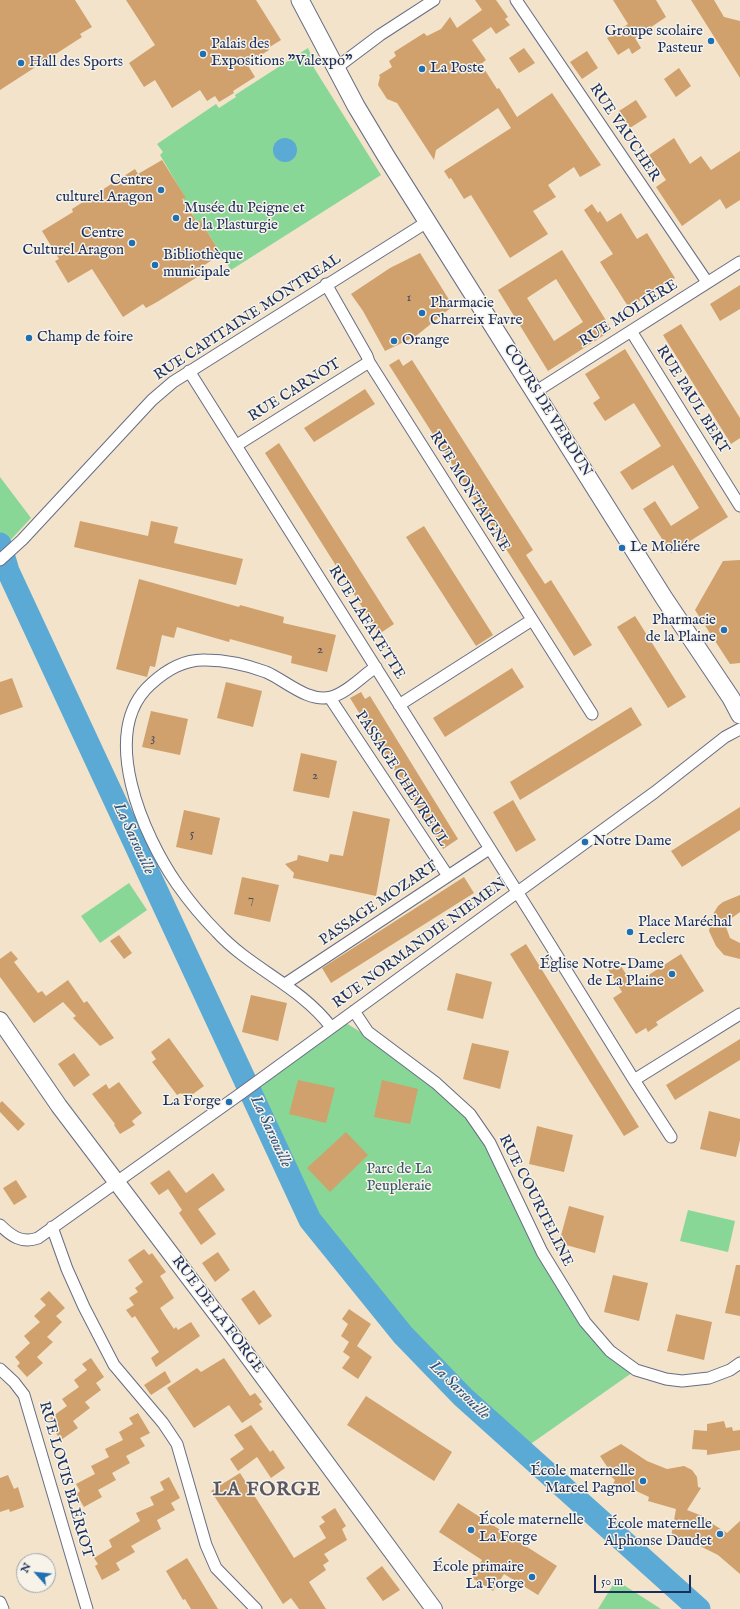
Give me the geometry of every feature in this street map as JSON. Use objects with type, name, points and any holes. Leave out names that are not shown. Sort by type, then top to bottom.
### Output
[{"type":"main road","name":"COURS DE VERDUN","points":[[300,0],[382,150],[664,598],[731,698],[740,715]]},
{"type":"main road","name":"RUE DE LA FORGE","points":[[0,1020],[59,1106],[232,1334],[434,1609]]},
{"type":"street","points":[[336,68],[380,35],[434,0]]},
{"type":"street","name":"RUE VAUCHER","points":[[516,0],[707,282]]},
{"type":"street","name":"RUE CAPITAINE MONTREAL","points":[[0,560],[15,546],[152,400],[189,371],[427,222]]},
{"type":"street","name":"RUE MOLIÈRE","points":[[535,392],[740,262]]},
{"type":"street","name":"RUE MONTAIGNE","points":[[326,284],[369,362],[592,714]]},
{"type":"street","name":"RUE PAUL BERT","points":[[631,331],[740,506]]},
{"type":"street","name":"RUE CARNOT","points":[[237,445],[369,362]]},
{"type":"street","name":"RUE LAFAYETTE","points":[[189,371],[237,445],[671,1137]]},
{"type":"street","points":[[399,705],[532,620]]},
{"type":"street","points":[[331,1027],[306,999],[243,956],[218,933],[194,907],[176,883],[147,831],[137,805],[129,771],[126,743],[129,724],[135,706],[146,688],[161,675],[189,662],[206,660],[240,664],[268,673],[312,696],[330,698],[338,695],[376,667]]},
{"type":"street","name":"PASSAGE CHEVREUL","points":[[330,698],[448,876]]},
{"type":"street","name":"RUE NORMANDIE NIEMEN","points":[[0,1225],[15,1238],[27,1240],[38,1238],[354,1012],[516,891],[655,792],[725,738],[740,729]]},
{"type":"street","name":"PASSAGE MOZART","points":[[285,984],[489,849]]},
{"type":"street","name":"RUE COURTELINE","points":[[354,1012],[368,1032],[436,1083],[470,1114],[490,1142],[542,1252],[585,1322],[610,1351],[636,1370],[666,1379],[682,1381],[709,1378],[730,1370],[740,1363]]},
{"type":"street","points":[[634,1080],[740,1014]]},
{"type":"street","points":[[52,1227],[67,1269],[81,1301],[114,1365],[163,1423],[177,1444],[206,1545],[216,1568],[256,1609]]},
{"type":"street","name":"RUE LOUIS BLÉRIOT","points":[[0,1368],[24,1395],[88,1609]]},
{"type":"street","points":[[0,1602],[3,1609]]},
{"type":"green space","points":[[308,48],[314,61],[314,68],[381,175],[231,270],[200,220],[197,222],[183,199],[185,197],[160,155],[163,152],[157,144],[216,104],[219,108],[236,97],[235,95]]},
{"type":"green space","points":[[0,477],[31,518],[4,547],[0,536]]},
{"type":"green space","points":[[129,883],[147,910],[100,943],[81,916]]},
{"type":"green space","name":"Parc de La Peupleraie","points":[[341,1020],[395,1053],[470,1114],[585,1322],[636,1370],[522,1450],[463,1397],[403,1335],[310,1220],[282,1160],[258,1081]]},
{"type":"green space","points":[[688,1210],[735,1221],[728,1252],[680,1241]]},
{"type":"green space","points":[[616,1580],[661,1609],[598,1609]]},
{"type":"water","points":[[285,138],[293,142],[297,150],[293,158],[285,162],[277,158],[273,150],[277,142]]},
{"type":"building","name":"Hall des Sports","points":[[0,0],[75,0],[92,27],[80,34],[82,37],[0,90]]},
{"type":"building","name":"Palais des Expositions \"Valexpo\"","points":[[126,0],[256,0],[281,40],[268,48],[269,50],[247,64],[255,77],[233,91],[234,93],[219,102],[215,96],[207,101],[200,90],[172,108],[155,80],[144,87],[129,63],[155,45]]},
{"type":"building","points":[[475,0],[496,0],[508,17],[505,19],[510,25],[496,34],[491,27],[472,40],[486,60],[481,64],[497,89],[499,88],[517,117],[552,93],[601,165],[580,177],[574,167],[548,185],[556,197],[533,211],[548,234],[510,258],[471,195],[464,199],[451,178],[449,179],[444,171],[511,128],[498,108],[436,150],[434,160],[397,103],[387,99],[378,85],[379,75],[392,67],[389,61],[396,56],[394,52],[424,33],[427,36],[441,29],[450,17],[457,28],[482,10]]},
{"type":"building","points":[[613,0],[656,0],[666,17],[635,38],[641,48],[632,54],[629,48],[618,55],[607,38],[628,24]]},
{"type":"building","points":[[691,0],[714,0],[724,17],[740,21],[740,78]]},
{"type":"building","points":[[524,48],[535,63],[519,73],[509,58]]},
{"type":"building","points":[[587,51],[598,68],[582,79],[570,62]]},
{"type":"building","points":[[679,68],[691,86],[676,97],[664,79]]},
{"type":"building","points":[[636,100],[647,117],[630,128],[619,111]]},
{"type":"building","points":[[674,138],[690,164],[701,156],[711,170],[740,151],[740,200],[726,209],[720,199],[682,226],[656,187],[666,180],[649,155]]},
{"type":"building","name":"Centre Culturel Aragon","points":[[162,160],[186,198],[182,199],[197,222],[200,220],[221,254],[203,266],[207,271],[157,302],[146,308],[143,304],[123,317],[92,269],[68,283],[55,261],[59,259],[42,231],[73,212],[72,209],[135,169],[138,174]]},
{"type":"building","points":[[592,204],[598,213],[600,211],[607,222],[621,213],[637,239],[647,233],[675,278],[629,308],[600,262],[613,254],[584,210]]},
{"type":"building","points":[[562,250],[612,330],[548,371],[498,290]],"holes":[[[556,279],[583,322],[554,341],[527,298]]]},
{"type":"building","points":[[420,253],[453,306],[416,336],[385,351],[363,311],[351,294],[390,268]]},
{"type":"building","points":[[740,285],[740,309],[720,321],[710,304]]},
{"type":"building","points":[[681,324],[740,418],[740,438],[731,444],[663,335]]},
{"type":"building","points":[[625,349],[728,517],[671,553],[643,509],[655,501],[671,526],[699,508],[673,465],[632,490],[620,472],[661,446],[634,403],[605,421],[593,403],[600,398],[585,374]]},
{"type":"building","points":[[399,359],[403,366],[412,360],[533,550],[526,555],[545,584],[551,580],[592,645],[574,656],[389,365]]},
{"type":"building","points":[[365,389],[375,404],[314,442],[304,428]]},
{"type":"building","points":[[279,443],[394,624],[379,634],[265,453]]},
{"type":"building","points":[[80,521],[148,536],[151,521],[178,527],[174,543],[243,559],[236,585],[74,547]]},
{"type":"building","points":[[424,526],[493,635],[476,646],[406,537]]},
{"type":"building","points":[[740,560],[740,663],[730,664],[695,610],[723,561]]},
{"type":"building","points":[[139,579],[239,607],[240,605],[284,617],[283,623],[336,635],[327,672],[291,663],[292,656],[230,639],[229,642],[177,627],[174,638],[162,635],[155,667],[150,666],[147,677],[116,669]]},
{"type":"building","points":[[635,616],[686,697],[668,708],[617,627]]},
{"type":"building","points":[[512,668],[524,687],[445,737],[433,718]]},
{"type":"building","points":[[12,678],[23,707],[0,715],[0,682]]},
{"type":"building","points":[[226,682],[262,691],[253,727],[217,718]]},
{"type":"building","points":[[361,692],[365,699],[370,696],[458,839],[443,849],[350,698]]},
{"type":"building","points":[[631,707],[642,725],[520,800],[510,782]]},
{"type":"building","points":[[151,711],[188,719],[180,755],[142,747]]},
{"type":"building","points":[[301,753],[337,761],[329,798],[293,791]]},
{"type":"building","points":[[513,800],[536,840],[516,852],[493,812]]},
{"type":"building","points":[[740,807],[740,830],[682,867],[671,851]]},
{"type":"building","points":[[184,810],[220,818],[212,855],[176,847]]},
{"type":"building","points":[[353,811],[390,819],[376,896],[293,878],[294,873],[285,864],[297,860],[298,855],[328,862],[330,854],[343,856]]},
{"type":"building","points":[[242,877],[279,885],[270,922],[234,914]]},
{"type":"building","points":[[464,877],[474,893],[331,983],[322,968]]},
{"type":"building","points":[[740,895],[740,912],[729,920],[726,927],[730,938],[740,943],[740,959],[724,955],[716,946],[709,931],[712,916],[718,906],[723,902]]},
{"type":"building","points":[[119,935],[132,953],[124,959],[110,941]]},
{"type":"building","points":[[526,944],[639,1127],[624,1136],[510,954]]},
{"type":"building","points":[[11,951],[18,959],[14,962],[38,993],[42,991],[46,996],[68,980],[84,1003],[87,1001],[114,1038],[100,1046],[73,1018],[76,1016],[63,1002],[34,1023],[0,977],[0,959]]},
{"type":"building","name":"Église Notre-Dame de La Plaine","points":[[681,954],[704,991],[656,1022],[658,1025],[648,1032],[646,1028],[636,1034],[613,998],[622,992],[606,966],[617,960],[633,985]]},
{"type":"building","points":[[456,973],[492,982],[483,1019],[447,1010]]},
{"type":"building","points":[[251,995],[287,1003],[278,1041],[242,1032]]},
{"type":"building","points":[[169,1038],[204,1086],[186,1099],[181,1093],[177,1095],[152,1062],[156,1059],[151,1052]]},
{"type":"building","points":[[740,1039],[740,1060],[675,1100],[666,1085]]},
{"type":"building","points":[[472,1043],[509,1051],[500,1089],[463,1079]]},
{"type":"building","points":[[74,1053],[90,1075],[74,1087],[58,1064]]},
{"type":"building","points":[[298,1080],[335,1088],[326,1123],[289,1114]]},
{"type":"building","points":[[382,1080],[418,1089],[410,1124],[374,1117]]},
{"type":"building","points":[[119,1082],[142,1113],[132,1121],[135,1125],[120,1134],[114,1125],[115,1124],[92,1094],[106,1084],[109,1089]]},
{"type":"building","points":[[2,1101],[25,1124],[18,1131],[0,1112],[0,1103]]},
{"type":"building","points":[[709,1111],[740,1119],[740,1140],[736,1157],[700,1149]]},
{"type":"building","points":[[537,1126],[573,1135],[564,1172],[529,1164]]},
{"type":"building","points":[[346,1132],[368,1155],[330,1192],[307,1168]]},
{"type":"building","points":[[169,1170],[186,1193],[213,1173],[225,1190],[198,1209],[216,1234],[201,1245],[179,1213],[182,1210],[168,1189],[159,1195],[150,1183]]},
{"type":"building","points":[[16,1180],[27,1197],[14,1205],[3,1188]]},
{"type":"building","points":[[569,1206],[604,1216],[595,1253],[559,1243]]},
{"type":"building","points":[[144,1249],[149,1255],[152,1253],[166,1272],[160,1276],[174,1298],[160,1308],[165,1316],[174,1329],[176,1327],[178,1330],[191,1322],[200,1336],[156,1367],[151,1358],[159,1352],[135,1316],[132,1318],[126,1310],[134,1305],[129,1298],[138,1292],[135,1288],[143,1282],[128,1260]]},
{"type":"building","points":[[218,1252],[230,1270],[215,1282],[202,1263]]},
{"type":"building","points":[[736,1265],[740,1265],[740,1316],[725,1313]]},
{"type":"building","points":[[613,1275],[648,1283],[639,1321],[604,1312]]},
{"type":"building","points":[[254,1290],[272,1316],[259,1325],[241,1299]]},
{"type":"building","points":[[49,1291],[65,1308],[56,1316],[62,1322],[47,1337],[53,1342],[37,1357],[43,1363],[27,1377],[17,1366],[20,1363],[15,1357],[30,1343],[24,1336],[40,1322],[34,1316],[46,1305],[40,1299]]},
{"type":"building","points":[[349,1309],[371,1324],[357,1346],[372,1357],[358,1379],[342,1368],[350,1357],[343,1352],[349,1342],[341,1336],[348,1324],[342,1319]]},
{"type":"building","points":[[676,1314],[712,1322],[704,1360],[667,1351]]},
{"type":"building","points":[[91,1358],[104,1377],[96,1383],[101,1390],[85,1402],[90,1408],[73,1421],[78,1428],[61,1440],[52,1428],[55,1425],[50,1418],[67,1406],[62,1399],[79,1387],[74,1380],[87,1370],[82,1364]]},
{"type":"building","points":[[224,1358],[250,1396],[255,1393],[262,1402],[259,1404],[263,1409],[242,1423],[229,1405],[194,1428],[167,1388],[197,1368],[201,1372]]},
{"type":"building","points":[[165,1371],[171,1382],[151,1395],[144,1385]]},
{"type":"building","points":[[366,1396],[452,1452],[434,1481],[347,1425]]},
{"type":"building","points":[[138,1413],[150,1433],[140,1438],[145,1446],[126,1456],[130,1463],[112,1473],[116,1480],[98,1490],[102,1497],[84,1507],[76,1494],[80,1491],[76,1484],[95,1474],[91,1466],[109,1457],[105,1449],[123,1440],[119,1432],[133,1424],[129,1418]]},
{"type":"building","points":[[724,1421],[726,1428],[732,1427],[733,1431],[740,1430],[740,1450],[707,1455],[707,1450],[692,1449],[694,1430],[707,1431],[707,1424]]},
{"type":"building","points":[[251,1425],[270,1452],[273,1450],[285,1468],[271,1478],[257,1457],[238,1471],[230,1459],[244,1449],[234,1435]]},
{"type":"building","points":[[621,1444],[647,1461],[667,1469],[684,1466],[692,1470],[697,1477],[698,1487],[701,1488],[687,1510],[705,1517],[705,1519],[727,1533],[740,1521],[740,1574],[718,1555],[688,1540],[671,1537],[676,1509],[648,1501],[649,1497],[632,1489],[630,1493],[613,1484],[615,1480],[608,1474],[610,1471],[600,1456]]},
{"type":"building","points":[[240,1473],[294,1558],[326,1538],[319,1526],[325,1522],[321,1517],[335,1508],[346,1526],[342,1529],[347,1540],[324,1554],[329,1561],[323,1565],[326,1570],[309,1582],[326,1609],[299,1609],[291,1598],[283,1604],[211,1491]]},
{"type":"building","points":[[8,1475],[14,1489],[18,1487],[24,1507],[10,1512],[9,1509],[0,1512],[0,1478]]},
{"type":"building","points":[[169,1477],[180,1498],[171,1503],[175,1510],[157,1520],[161,1529],[131,1546],[135,1552],[116,1563],[120,1570],[102,1580],[95,1566],[98,1564],[94,1558],[112,1547],[109,1540],[140,1521],[136,1513],[154,1505],[150,1497],[164,1490],[160,1482]]},
{"type":"building","points":[[458,1503],[557,1566],[538,1595],[504,1574],[493,1591],[472,1578],[482,1560],[439,1532]]},
{"type":"building","points":[[187,1558],[218,1609],[191,1609],[185,1599],[183,1600],[166,1571]]},
{"type":"building","points":[[382,1566],[400,1590],[383,1601],[366,1578]]},
{"type":"waterway","name":"La Sarsouille","points":[[0,544],[8,571],[310,1220],[403,1335],[463,1397],[699,1609]]},
{"type":"place","name":"Groupe scolaire Pasteur","points":[[711,41]]},
{"type":"place","name":"Palais des Expositions \"Valexpo\"","points":[[203,54]]},
{"type":"place","name":"Hall des Sports","points":[[21,63]]},
{"type":"place","name":"La Poste","points":[[422,69]]},
{"type":"place","name":"Centre culturel Aragon","points":[[161,190]]},
{"type":"place","name":"Musée du Peigne et de la Plasturgie","points":[[176,218]]},
{"type":"place","name":"Centre Culturel Aragon","points":[[132,243]]},
{"type":"place","name":"Bibliothèque municipale","points":[[155,265]]},
{"type":"place","name":"Pharmacie Charreix Favre","points":[[422,313]]},
{"type":"place","name":"Champ de foire","points":[[29,338]]},
{"type":"place","name":"Orange","points":[[394,341]]},
{"type":"place","name":"Le Moliére","points":[[622,548]]},
{"type":"place","name":"Pharmacie de la Plaine","points":[[724,630]]},
{"type":"place","name":"Notre Dame","points":[[585,842]]},
{"type":"place","name":"Place Maréchal Leclerc","points":[[630,932]]},
{"type":"place","name":"Église Notre-Dame de La Plaine","points":[[672,974]]},
{"type":"place","name":"La Forge","points":[[229,1102]]},
{"type":"place","name":"École maternelle Marcel Pagnol","points":[[643,1481]]},
{"type":"place","name":"École maternelle La Forge","points":[[471,1530]]},
{"type":"place","name":"École maternelle Alphonse Daudet","points":[[720,1534]]},
{"type":"place","name":"École primaire La Forge","points":[[532,1577]]},
{"type":"district","name":"LA FORGE","points":[[267,1491]]}]
